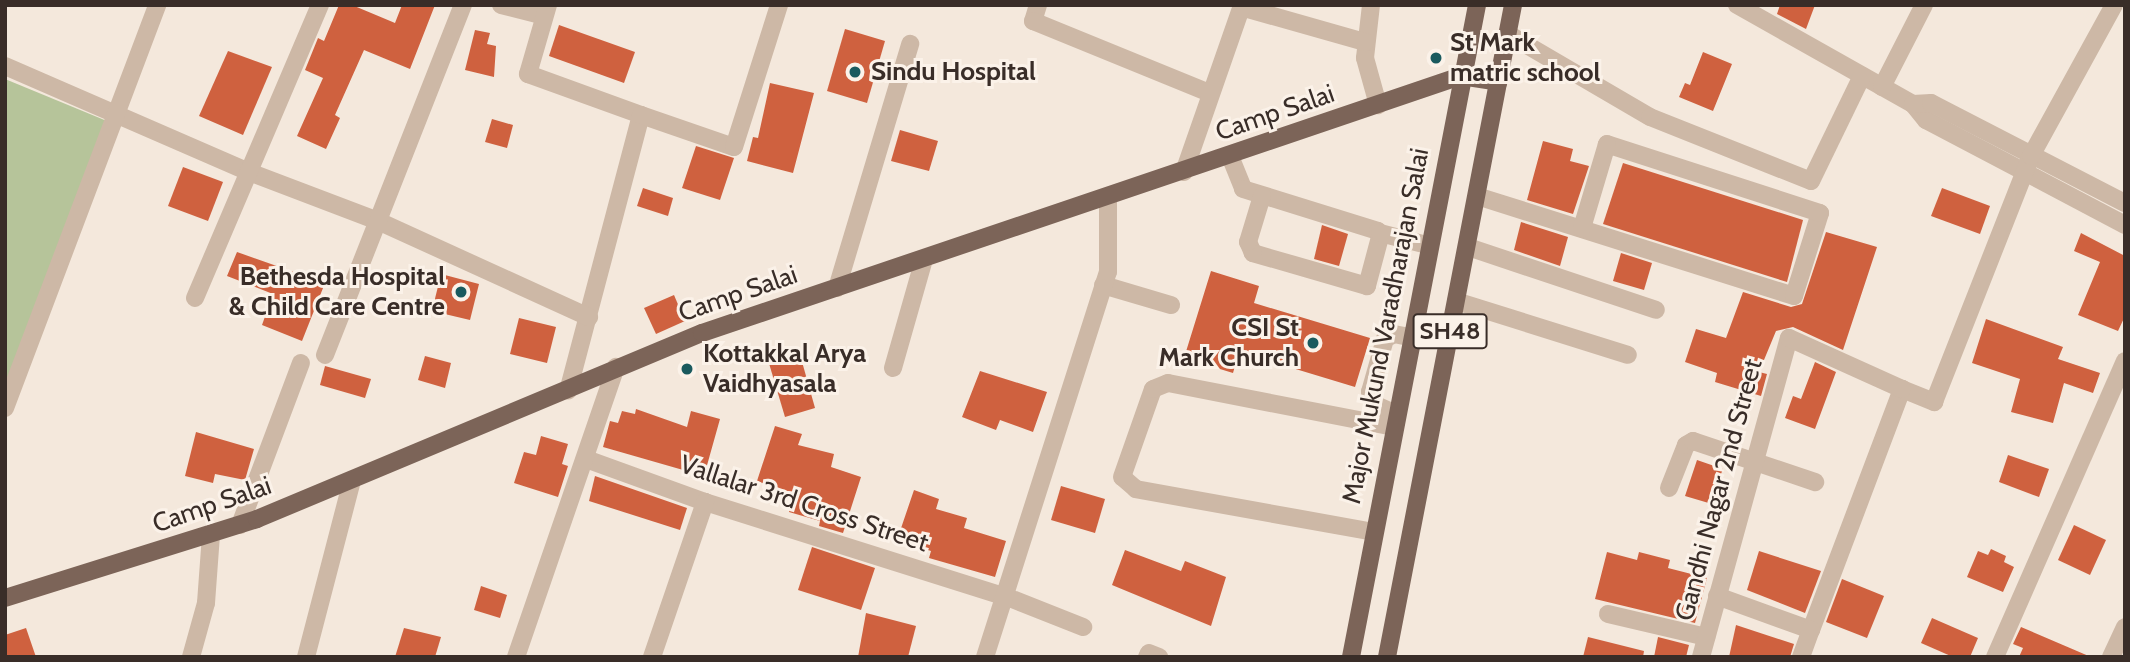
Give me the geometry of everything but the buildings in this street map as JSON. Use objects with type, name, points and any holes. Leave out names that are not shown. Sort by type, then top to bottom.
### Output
[{"type":"main road","name":"Major Mukund Varadharajan Salai","points":[[1350,657],[1427,244],[1477,5]]},
{"type":"main road","name":"SH48","points":[[1387,657],[1456,301],[1480,197],[1513,5]]},
{"type":"main road","name":"Camp Salai","points":[[5,598],[211,536],[351,484],[568,391],[617,367],[837,288],[1461,76],[1499,82]]},
{"type":"street","points":[[5,408],[157,5]]},
{"type":"street","points":[[195,298],[320,5]]},
{"type":"street","points":[[325,355],[463,5]]},
{"type":"street","points":[[501,5],[546,11],[528,75],[734,147],[779,5]]},
{"type":"street","points":[[1038,5],[1033,21],[1209,93]]},
{"type":"street","points":[[1371,5],[1365,41],[1378,105]]},
{"type":"street","points":[[1737,5],[1913,104],[1931,103],[2125,225]]},
{"type":"street","points":[[1882,87],[1924,5]]},
{"type":"street","points":[[1801,657],[1902,389],[1934,402],[2028,164],[2114,5]]},
{"type":"street","points":[[1184,172],[1241,6],[1365,41]]},
{"type":"street","points":[[1507,34],[1650,117],[1811,181],[1862,76]]},
{"type":"street","points":[[837,288],[910,44]]},
{"type":"street","points":[[5,66],[249,172],[378,221],[589,317]]},
{"type":"street","points":[[568,391],[641,115]]},
{"type":"street","points":[[1480,197],[1794,296],[1821,213],[1606,144],[1582,228]]},
{"type":"street","points":[[1230,156],[1238,183],[1262,196],[1380,233],[1427,244]]},
{"type":"street","points":[[2028,164],[2125,203]]},
{"type":"street","points":[[1262,196],[1248,242],[1253,253],[1367,286],[1380,233]]},
{"type":"street","points":[[985,657],[1007,597],[1103,285],[1108,198]]},
{"type":"street","points":[[1468,247],[1656,310]]},
{"type":"street","points":[[893,368],[924,259]]},
{"type":"street","points":[[1103,285],[1171,306]]},
{"type":"street","points":[[1456,301],[1628,355]]},
{"type":"street","points":[[1395,421],[1374,404],[1370,392],[1385,339],[1394,334],[1410,337]]},
{"type":"street","name":"Gandhi Nagar 2nd Street","points":[[1701,657],[1789,338],[1902,389]]},
{"type":"street","points":[[1995,657],[2125,361]]},
{"type":"street","points":[[240,525],[301,363]]},
{"type":"street","points":[[516,657],[617,367]]},
{"type":"street","points":[[1374,532],[1136,489],[1122,477],[1153,389],[1168,383],[1395,421]]},
{"type":"street","points":[[1669,488],[1689,442],[1703,442],[1754,464],[1815,482]]},
{"type":"street","name":"Vallalar 3rd Cross Street","points":[[586,459],[705,502],[1007,597],[1083,627]]},
{"type":"street","points":[[306,657],[351,484]]},
{"type":"street","points":[[652,657],[705,502]]},
{"type":"street","points":[[191,657],[206,603],[211,536]]},
{"type":"street","points":[[1717,596],[1811,630]]},
{"type":"street","points":[[1608,614],[1706,638]]},
{"type":"street","points":[[2111,657],[2125,626]]},
{"type":"street","points":[[1147,657],[1149,653],[1159,657]]},
{"type":"green space","points":[[5,79],[119,126],[5,420]]},
{"type":"place","name":"St Mark matric school","points":[[1436,58]]},
{"type":"place","name":"Sindu Hospital","points":[[855,72]]},
{"type":"place","name":"Bethesda Hospital & Child Care Centre","points":[[461,292]]},
{"type":"place","name":"CSI St Mark Church","points":[[1313,343]]},
{"type":"place","name":"Kottakkal Arya Vaidhyasala","points":[[687,369]]}]
